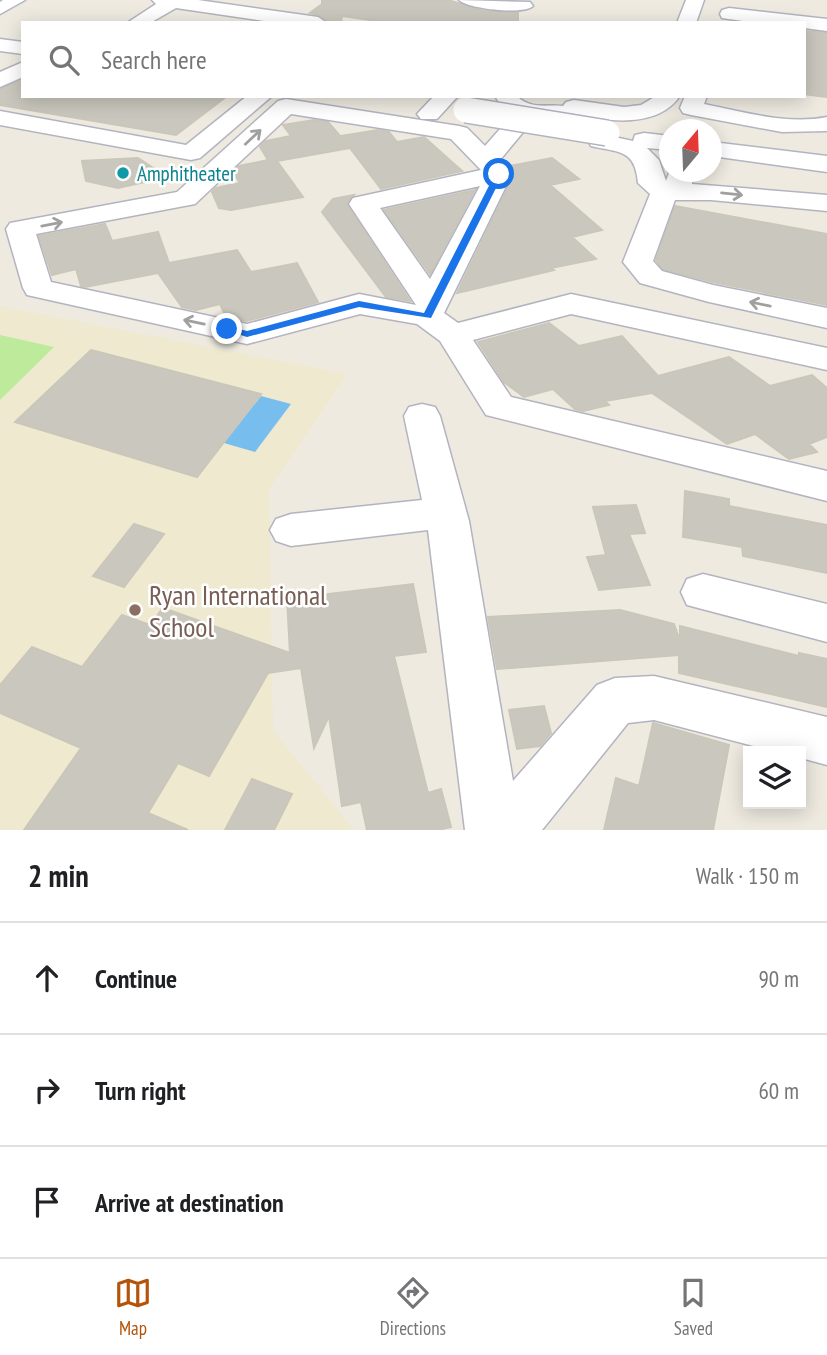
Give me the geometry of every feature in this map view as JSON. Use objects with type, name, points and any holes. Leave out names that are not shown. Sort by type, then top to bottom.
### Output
[{"type":"street","points":[[468,0],[532,9]]},
{"type":"street","points":[[687,21],[695,0]]},
{"type":"street","points":[[139,21],[167,1],[322,17]]},
{"type":"street","points":[[707,21],[728,8],[827,11]]},
{"type":"street","points":[[728,8],[804,21]]},
{"type":"street","points":[[513,21],[532,9]]},
{"type":"street","points":[[806,21],[827,25]]},
{"type":"street","points":[[0,34],[21,37]]},
{"type":"street","points":[[0,45],[21,48]]},
{"type":"street","points":[[0,81],[21,69]]},
{"type":"street","points":[[0,118],[191,153],[259,98]]},
{"type":"street","points":[[343,98],[448,108],[618,139],[659,142]]},
{"type":"street","points":[[507,98],[510,104],[529,111],[554,113],[577,101],[608,105],[633,104],[644,98]]},
{"type":"street","points":[[577,101],[611,113],[646,112],[662,104],[667,98]]},
{"type":"street","points":[[694,98],[691,108],[711,113],[800,126],[827,124]]},
{"type":"street","points":[[493,166],[459,133],[286,106],[186,198],[20,229],[38,288],[247,334],[359,304],[437,318],[570,304],[827,359]]},
{"type":"street","points":[[437,318],[493,166],[529,111]]},
{"type":"street","points":[[0,127],[122,152],[143,145]]},
{"type":"street","points":[[618,139],[659,152]]},
{"type":"street","points":[[618,139],[649,164],[652,183],[673,182],[711,192],[827,203]]},
{"type":"street","points":[[722,150],[827,164]]},
{"type":"street","points":[[493,166],[363,204],[437,318],[499,406],[827,486]]},
{"type":"street","points":[[673,182],[638,262],[651,277],[709,293],[827,318]]},
{"type":"street","points":[[422,416],[446,513],[493,830]]},
{"type":"street","points":[[291,530],[446,513]]},
{"type":"street","points":[[703,592],[827,624]]},
{"type":"street","points":[[506,830],[615,701],[654,698],[827,741]]},
{"type":"shaded area","name":"Ryan International School","points":[[0,306],[347,374],[269,490],[273,730],[354,830],[0,830]]},
{"type":"green space","points":[[0,335],[54,347],[0,400]]},
{"type":"water","points":[[261,396],[291,404],[255,452],[224,443]]},
{"type":"building","points":[[322,0],[448,0],[483,11],[518,13],[518,21],[377,21],[342,16],[341,21],[327,21],[310,13],[322,4]]},
{"type":"building","points":[[806,31],[827,33],[827,97],[806,94]]},
{"type":"building","points":[[21,81],[21,98],[224,98],[176,135],[0,105],[0,89]]},
{"type":"building","points":[[314,120],[328,122],[347,144],[341,136],[378,130],[389,132],[397,142],[424,137],[462,171],[381,189],[350,148],[277,161],[303,197],[231,210],[219,208],[212,192],[216,188],[240,183],[233,172],[239,166],[268,160],[260,147],[266,141],[291,136],[283,125]]},
{"type":"building","name":"Amphitheater","points":[[138,158],[167,177],[118,188],[86,181],[82,161]]},
{"type":"building","points":[[552,158],[579,179],[550,185],[602,230],[572,237],[596,259],[457,293],[514,175],[509,166]]},
{"type":"building","points":[[475,190],[430,274],[384,210]]},
{"type":"building","points":[[354,195],[347,205],[410,301],[386,297],[322,212],[333,199]]},
{"type":"building","points":[[675,206],[827,234],[827,305],[663,269],[656,260]]},
{"type":"building","points":[[105,224],[112,241],[158,232],[169,263],[237,250],[251,272],[297,263],[318,302],[246,321],[226,317],[220,304],[196,310],[182,307],[158,273],[85,287],[81,286],[76,269],[52,275],[39,236]]},
{"type":"building","points":[[549,323],[579,346],[622,336],[658,376],[729,357],[770,386],[812,375],[827,388],[827,437],[809,444],[817,452],[789,459],[755,434],[727,444],[652,393],[605,401],[609,405],[583,411],[575,409],[553,389],[524,397],[504,382],[478,342]]},
{"type":"building","points":[[91,350],[261,394],[197,477],[15,422]]},
{"type":"building","points":[[685,491],[729,499],[729,506],[827,525],[827,573],[743,556],[742,547],[683,537]]},
{"type":"building","points":[[636,505],[645,533],[629,534],[650,585],[599,590],[587,557],[606,555],[593,507]]},
{"type":"building","points":[[134,524],[164,534],[124,587],[93,576]]},
{"type":"building","points":[[413,584],[426,652],[394,656],[428,793],[441,789],[451,827],[438,830],[367,830],[361,802],[342,806],[329,716],[314,748],[301,668],[268,673],[209,776],[178,763],[148,813],[188,830],[24,830],[81,748],[0,713],[0,685],[32,647],[82,667],[122,615],[150,625],[163,608],[290,653],[287,599]]},
{"type":"building","points":[[620,610],[674,624],[680,641],[680,626],[799,656],[799,653],[827,659],[827,707],[679,673],[679,655],[497,669],[488,617]]},
{"type":"building","points":[[544,706],[551,733],[540,746],[517,749],[509,710]]},
{"type":"building","points":[[653,723],[729,745],[713,830],[604,830],[616,778],[639,786]]},
{"type":"building","points":[[252,779],[292,794],[274,830],[225,830]]},
{"type":"place","name":"Amphitheater","points":[[123,173]]},
{"type":"place","name":"Ryan International School","points":[[135,610]]},
{"type":"route","points":[[227,329],[247,334],[359,304],[427,316],[499,174]]}]
